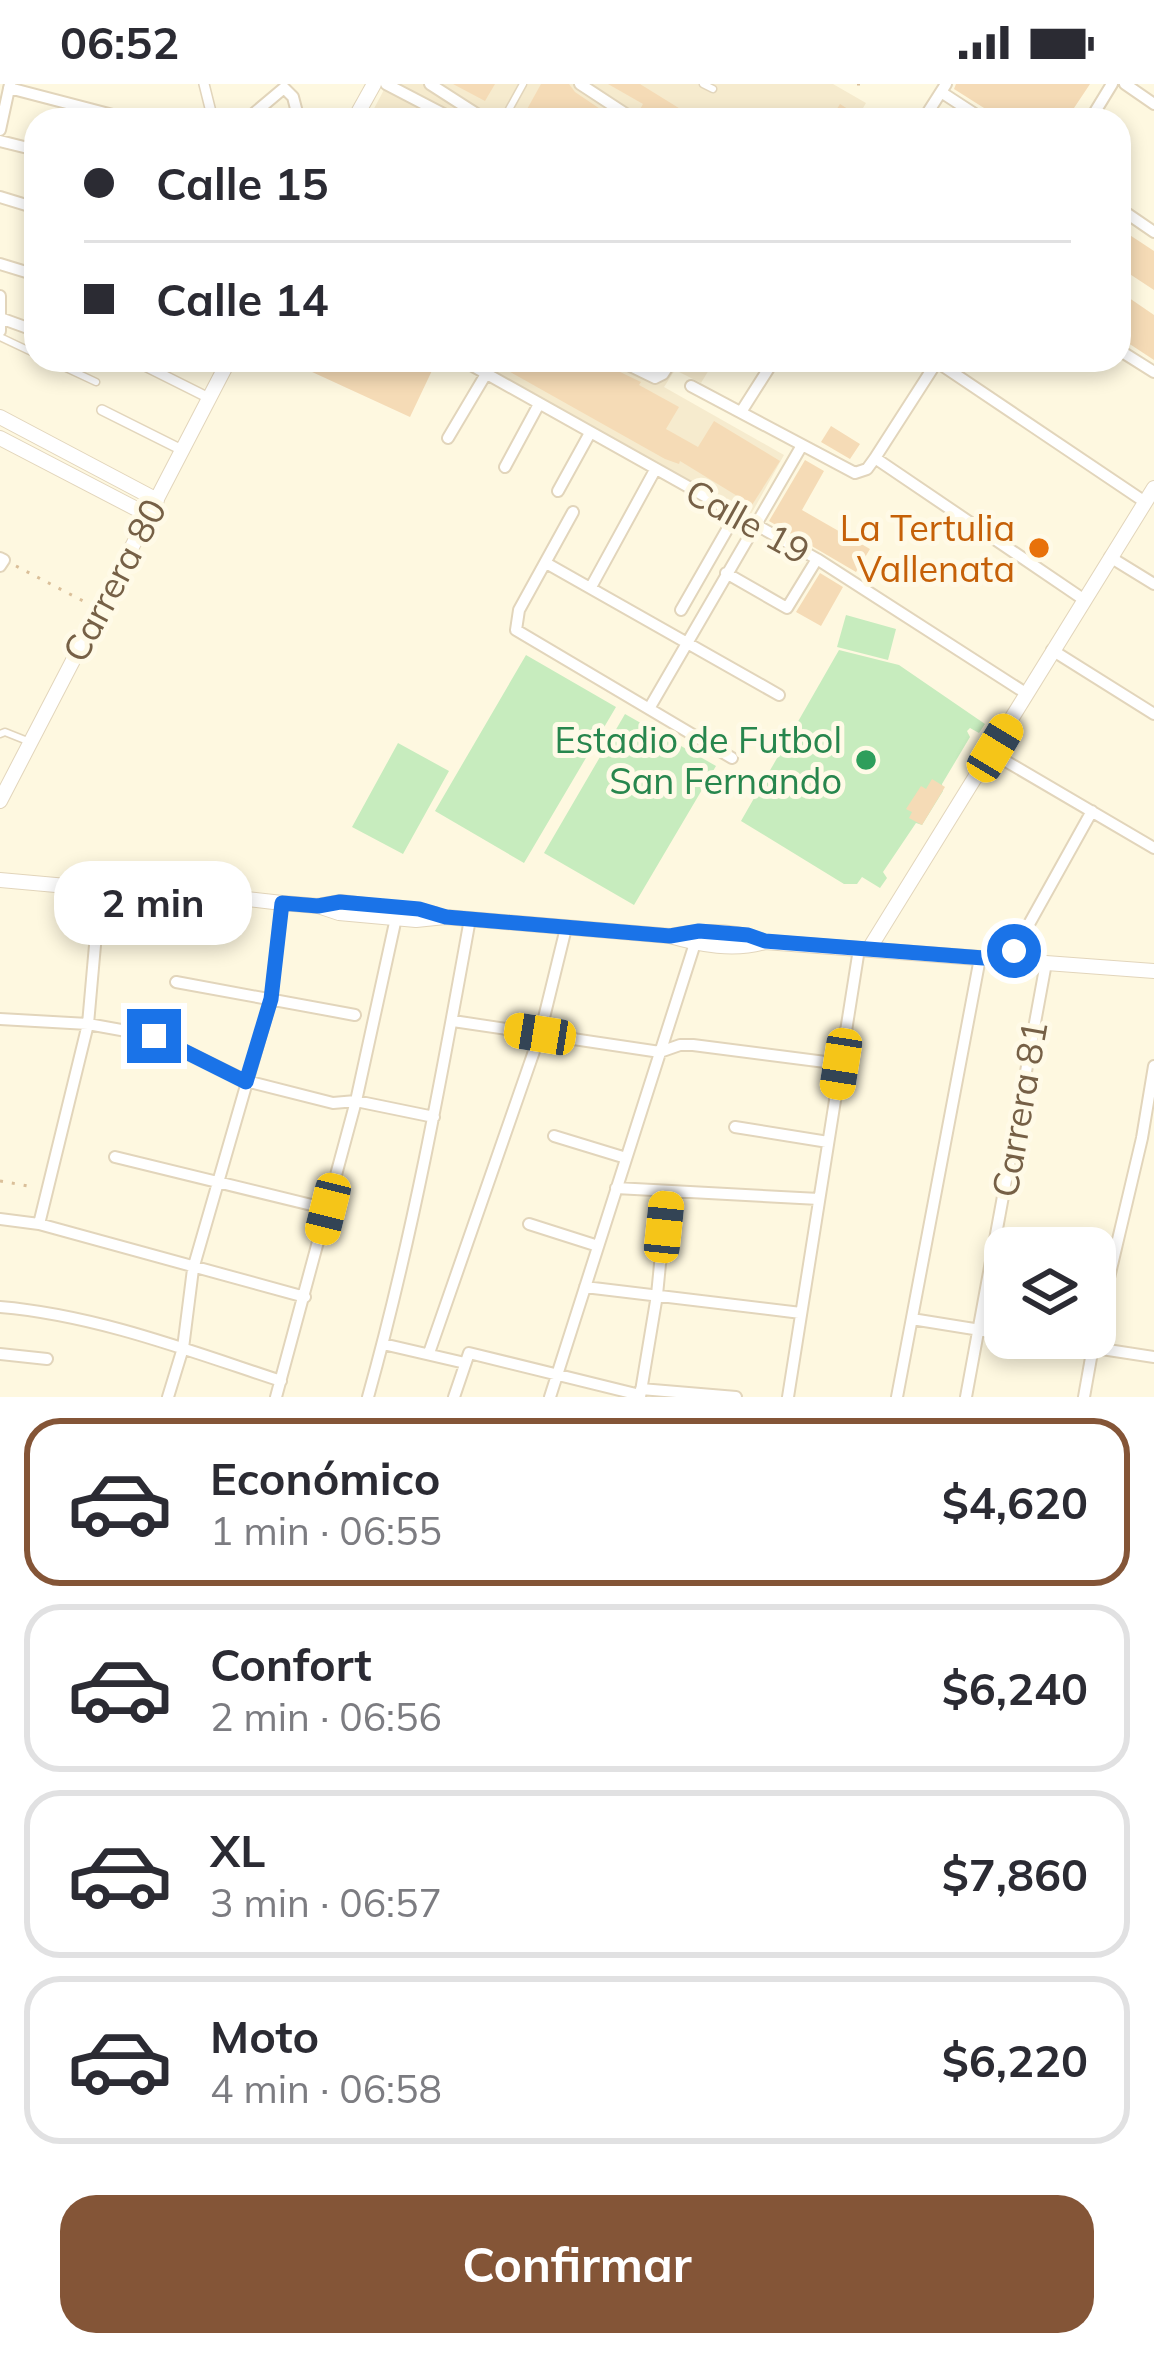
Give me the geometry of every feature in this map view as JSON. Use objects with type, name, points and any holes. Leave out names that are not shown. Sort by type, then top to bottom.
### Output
[{"type":"street","points":[[386,84],[432,108]]},
{"type":"street","points":[[430,84],[467,108]]},
{"type":"street","points":[[580,84],[614,108]]},
{"type":"street","points":[[1125,84],[1154,104]]},
{"type":"street","points":[[0,130],[10,86],[89,108]]},
{"type":"street","points":[[260,108],[284,88],[296,108]]},
{"type":"street","points":[[943,88],[969,108]]},
{"type":"street","points":[[0,296],[1,329]]},
{"type":"street","points":[[163,372],[209,398]]},
{"type":"street","name":"Carrera 80","points":[[0,802],[5,783],[223,372]]},
{"type":"street","name":"Calle 19","points":[[483,372],[817,559],[1027,694]]},
{"type":"street","points":[[741,412],[766,372]]},
{"type":"street","points":[[691,386],[855,473],[867,469],[931,372]]},
{"type":"street","points":[[954,372],[1145,502]]},
{"type":"street","points":[[448,438],[486,374]]},
{"type":"street","points":[[505,466],[539,404]]},
{"type":"street","points":[[102,410],[182,450]]},
{"type":"street","points":[[0,417],[157,500]]},
{"type":"street","points":[[558,490],[590,433]]},
{"type":"street","points":[[0,438],[148,515]]},
{"type":"street","points":[[650,707],[801,447]]},
{"type":"street","points":[[875,458],[1083,599]]},
{"type":"street","points":[[590,587],[655,470]]},
{"type":"street","points":[[788,1397],[864,949],[992,753],[1154,488]]},
{"type":"street","points":[[573,512],[518,610],[515,630],[732,758]]},
{"type":"street","points":[[681,610],[736,514]]},
{"type":"street","points":[[1110,557],[1154,584]]},
{"type":"street","points":[[726,573],[787,608],[817,559]]},
{"type":"street","points":[[546,563],[779,695]]},
{"type":"street","points":[[1052,650],[1154,715]]},
{"type":"street","points":[[992,753],[1154,848]]},
{"type":"street","points":[[1009,960],[1092,812]]},
{"type":"street","points":[[3,878],[174,902],[202,896],[396,918],[446,917],[697,937],[746,947],[765,941],[1153,967]]},
{"type":"street","points":[[39,1224],[88,1024],[102,889]]},
{"type":"street","points":[[318,906],[340,902],[419,909],[446,917]]},
{"type":"street","points":[[167,1397],[183,1348],[193,1269],[271,999],[282,903]]},
{"type":"street","points":[[276,1397],[356,1101],[396,918]]},
{"type":"street","points":[[368,1397],[434,1117],[470,919]]},
{"type":"street","points":[[429,1352],[540,1034],[566,928]]},
{"type":"street","points":[[550,1397],[697,937]]},
{"type":"street","points":[[898,1397],[980,958]]},
{"type":"street","name":"Carrera 81","points":[[966,1397],[1046,963]]},
{"type":"street","points":[[176,982],[355,1015]]},
{"type":"street","points":[[0,1019],[88,1024],[154,1036],[246,1082],[332,1103],[356,1101],[434,1117]]},
{"type":"street","points":[[453,1021],[660,1052],[693,1045],[841,1064]]},
{"type":"street","points":[[1116,1259],[1148,1139],[1154,1066]]},
{"type":"street","points":[[734,1127],[828,1142]]},
{"type":"street","points":[[554,1136],[626,1158]]},
{"type":"street","points":[[115,1157],[328,1209]]},
{"type":"street","points":[[616,1188],[819,1199]]},
{"type":"street","points":[[640,1394],[668,1192]]},
{"type":"street","points":[[0,1219],[39,1224],[305,1297]]},
{"type":"street","points":[[529,1224],[598,1246]]},
{"type":"street","points":[[585,1287],[801,1313]]},
{"type":"street","points":[[0,1307],[45,1311],[183,1348],[281,1381]]},
{"type":"street","points":[[912,1319],[984,1331]]},
{"type":"street","points":[[383,1344],[557,1373],[640,1394],[736,1397]]},
{"type":"street","points":[[1116,1347],[1154,1358]]},
{"type":"street","points":[[0,1354],[47,1359]]},
{"type":"street","points":[[454,1397],[467,1358]]},
{"type":"street","points":[[1084,1397],[1091,1359]]},
{"type":"lane","points":[[703,84],[713,89]]},
{"type":"lane","points":[[75,372],[96,382]]},
{"type":"lane","points":[[0,734],[30,742]]},
{"type":"path","points":[[1,561],[100,609]]},
{"type":"path","points":[[0,1181],[46,1190]]},
{"type":"shaded area","points":[[387,84],[833,84],[866,103],[863,108],[374,108]]},
{"type":"shaded area","points":[[494,372],[674,372],[664,387],[784,455],[750,516]]},
{"type":"shaded area","points":[[679,372],[708,372],[701,383]]},
{"type":"green space","points":[[846,615],[896,629],[888,660],[837,647]]},
{"type":"green space","name":"Estadio de Futbol San Fernando","points":[[839,650],[899,665],[985,724],[979,733],[967,731],[970,737],[942,784],[943,791],[883,872],[887,878],[880,888],[862,877],[857,884],[844,884],[741,821]]},
{"type":"green space","points":[[526,655],[616,707],[524,863],[435,811]]},
{"type":"green space","points":[[625,714],[716,766],[634,905],[544,853]]},
{"type":"green space","points":[[398,743],[449,771],[403,854],[352,827]]},
{"type":"building","points":[[453,84],[495,84],[485,101]]},
{"type":"building","points":[[541,84],[569,84],[599,108],[528,108]]},
{"type":"building","points":[[608,84],[640,84],[679,108],[641,108],[643,104]]},
{"type":"building","points":[[956,84],[1090,84],[1074,108],[984,108],[954,89]]},
{"type":"building","points":[[1131,236],[1154,251],[1154,290],[1131,275]]},
{"type":"building","points":[[1131,299],[1154,315],[1154,360],[1131,345]]},
{"type":"building","points":[[312,372],[431,372],[410,417]]},
{"type":"building","points":[[510,372],[620,372],[679,407],[666,429],[698,447],[714,421],[780,461],[752,505],[680,461],[665,459]]},
{"type":"building","points":[[831,426],[860,444],[850,459],[821,442]]},
{"type":"building","points":[[805,460],[824,471],[802,510],[870,549],[856,572],[769,521]]},
{"type":"building","points":[[820,573],[843,587],[821,626],[796,612]]},
{"type":"building","points":[[932,779],[945,787],[922,825],[909,818],[912,812],[906,809],[921,786],[926,789]]},
{"type":"place","name":"La Tertulia Vallenata","points":[[1039,548]]},
{"type":"place","name":"Estadio de Futbol San Fernando","points":[[866,760]]},
{"type":"route","points":[[154,1036],[246,1082],[271,999],[282,903],[318,906],[340,902],[534,925],[670,936],[699,931],[765,941],[1009,960],[1014,951]]}]
